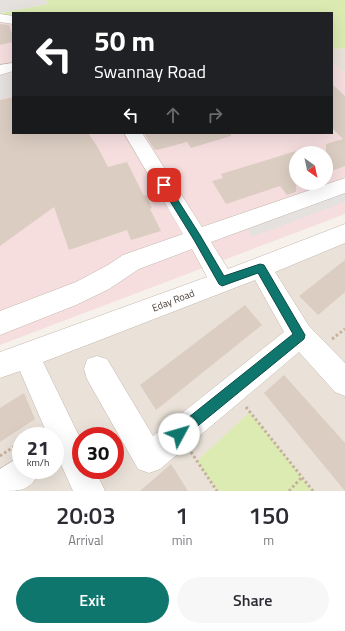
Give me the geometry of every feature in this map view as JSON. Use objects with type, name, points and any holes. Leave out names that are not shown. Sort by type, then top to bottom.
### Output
[{"type":"street","points":[[0,18],[12,20]]},
{"type":"street","points":[[0,70],[12,66]]},
{"type":"street","points":[[134,134],[149,162],[197,237],[222,281]]},
{"type":"street","points":[[0,323],[95,286],[115,275],[131,262],[345,185]]},
{"type":"street","name":"Eday Road","points":[[0,365],[260,268],[345,233]]},
{"type":"street","points":[[260,268],[300,335],[345,382]]},
{"type":"street","points":[[97,369],[149,458],[300,335]]},
{"type":"street","points":[[26,355],[53,427]]},
{"type":"street","points":[[64,452],[89,491]]},
{"type":"street","points":[[0,488],[12,479]]},
{"type":"path","points":[[232,390],[313,491]]},
{"type":"path","points":[[179,434],[217,491]]},
{"type":"path","points":[[0,456],[12,448]]},
{"type":"path","points":[[289,491],[302,477]]},
{"type":"shaded area","points":[[0,0],[46,0],[47,4],[0,13]]},
{"type":"shaded area","points":[[0,18],[12,20],[12,134],[333,134],[333,63],[345,73],[345,214],[0,345]]},
{"type":"shaded area","points":[[345,48],[345,73],[333,63],[333,49]]},
{"type":"shaded area","points":[[12,72],[12,96],[0,99],[0,75]]},
{"type":"shaded area","points":[[345,179],[345,202],[252,237],[239,216],[313,190],[333,190],[333,183]]},
{"type":"shaded area","points":[[345,233],[345,491],[0,491],[0,365]]},
{"type":"green space","points":[[46,0],[345,0],[345,48],[333,49],[333,12],[12,12],[12,17],[0,16],[0,13],[47,4]]},
{"type":"green space","points":[[250,412],[313,491],[217,491],[197,461]]},
{"type":"building","points":[[0,24],[9,25],[12,34],[12,42],[0,45]]},
{"type":"building","points":[[333,85],[345,96],[345,166],[333,170],[333,146],[326,146],[326,144],[343,139],[333,129]]},
{"type":"building","points":[[12,97],[12,134],[89,134],[108,167],[127,162],[144,196],[146,195],[152,208],[150,209],[161,231],[131,240],[127,230],[69,250],[54,207],[0,246],[0,100]]},
{"type":"building","points":[[145,134],[231,134],[231,136],[191,148],[187,142],[157,150],[154,149]]},
{"type":"building","points":[[289,153],[289,190],[296,190],[296,192],[287,195],[280,186],[226,204],[212,181],[223,178],[221,174]]},
{"type":"building","points":[[345,260],[345,292],[318,315],[299,296]]},
{"type":"building","points":[[245,305],[262,325],[156,410],[140,385]]},
{"type":"building","points":[[284,375],[345,443],[345,491],[264,393]]},
{"type":"building","points":[[24,393],[35,419],[23,427],[12,427],[12,434],[0,442],[0,408]]},
{"type":"building","points":[[171,464],[188,491],[140,491]]},
{"type":"route","points":[[164,185],[197,237],[222,281],[260,268],[300,335],[179,434]]}]
